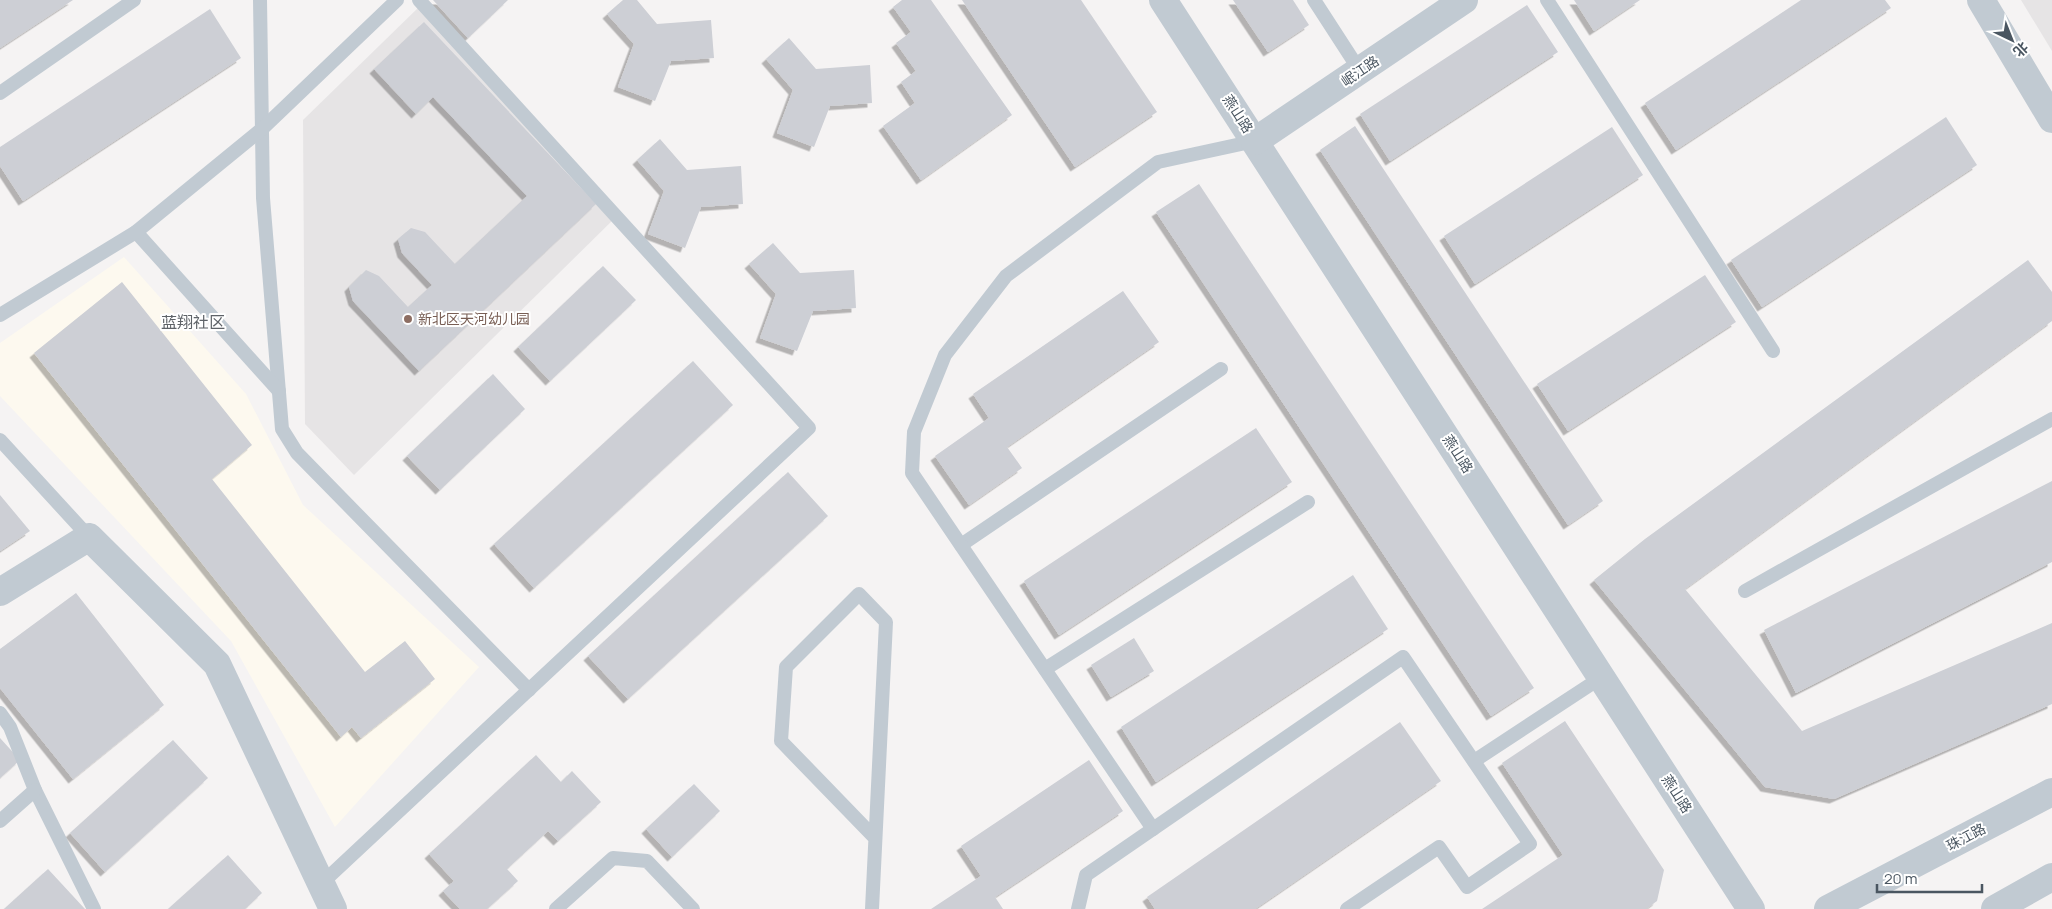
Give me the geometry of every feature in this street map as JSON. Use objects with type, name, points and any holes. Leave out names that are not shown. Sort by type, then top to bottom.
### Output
[{"type":"street","name":"燕山路","points":[[1163,0],[1752,909]]},
{"type":"street","name":"岷江路","points":[[1255,141],[1464,0]]},
{"type":"street","points":[[1981,0],[2052,119]]},
{"type":"street","points":[[0,592],[89,537],[218,664],[333,909]]},
{"type":"street","name":"珠江路","points":[[1828,909],[2052,792]]},
{"type":"street","points":[[1995,909],[2052,877]]},
{"type":"lane","points":[[0,93],[134,0]]},
{"type":"lane","points":[[260,0],[263,198],[282,429],[298,452],[529,690]]},
{"type":"lane","points":[[0,315],[136,232],[262,129],[397,0]]},
{"type":"lane","points":[[321,884],[810,428],[419,0]]},
{"type":"lane","points":[[1314,0],[1360,71]]},
{"type":"lane","points":[[1547,0],[1773,351]]},
{"type":"lane","points":[[1153,829],[912,473],[914,432],[945,355],[1006,276],[1158,162],[1255,141]]},
{"type":"lane","points":[[136,232],[279,390]]},
{"type":"lane","points":[[961,545],[1221,369]]},
{"type":"lane","points":[[1745,591],[2052,419]]},
{"type":"lane","points":[[0,440],[89,537]]},
{"type":"lane","points":[[1044,669],[1308,502]]},
{"type":"lane","points":[[872,909],[886,622],[858,594],[786,667],[781,741],[875,838]]},
{"type":"lane","points":[[1078,909],[1086,875],[1403,657],[1530,844],[1467,887],[1439,847],[1347,909]]},
{"type":"lane","points":[[1474,761],[1602,677]]},
{"type":"lane","points":[[0,713],[10,727],[35,790],[94,909]]},
{"type":"lane","points":[[0,821],[35,790]]},
{"type":"lane","points":[[556,909],[613,858],[646,860],[693,909]]},
{"type":"shaded area","points":[[2021,0],[2052,0],[2052,51]]},
{"type":"shaded area","name":"新北区天河幼儿园","points":[[420,6],[619,214],[354,475],[305,424],[303,120]]},
{"type":"shaded area","points":[[124,257],[246,394],[303,505],[479,667],[335,827],[231,641],[0,396],[0,343]]},
{"type":"building","points":[[0,0],[73,0],[0,48]]},
{"type":"building","points":[[433,0],[508,0],[468,38]]},
{"type":"building","points":[[623,0],[637,0],[657,24],[711,20],[714,58],[671,61],[655,101],[618,87],[634,44],[607,14]]},
{"type":"building","points":[[902,0],[931,0],[1012,115],[921,180],[883,126],[915,103],[901,82],[916,71],[896,43],[911,32],[893,7]]},
{"type":"building","points":[[962,0],[1081,0],[1157,112],[1075,167]]},
{"type":"building","points":[[1233,0],[1293,0],[1309,25],[1268,52]]},
{"type":"building","points":[[1574,0],[1640,0],[1594,31]]},
{"type":"building","points":[[1801,0],[1885,0],[1891,8],[1676,150],[1645,103]]},
{"type":"building","points":[[1527,5],[1558,52],[1390,161],[1360,114]]},
{"type":"building","points":[[210,9],[241,58],[23,201],[0,166],[0,147]]},
{"type":"building","points":[[424,22],[596,204],[419,371],[353,301],[349,287],[366,270],[379,276],[408,307],[432,285],[402,253],[398,239],[411,228],[425,232],[455,264],[527,196],[433,97],[416,114],[374,69]]},
{"type":"building","points":[[789,38],[816,69],[870,65],[872,103],[830,106],[814,147],[777,133],[793,90],[766,59]]},
{"type":"building","points":[[1946,117],[1977,165],[1762,307],[1731,260]]},
{"type":"building","points":[[1355,126],[1603,501],[1568,525],[1320,150]]},
{"type":"building","points":[[1612,127],[1643,175],[1475,284],[1444,236]]},
{"type":"building","points":[[660,139],[687,170],[741,166],[743,204],[701,207],[685,248],[648,234],[664,191],[637,160]]},
{"type":"building","points":[[1199,184],[1534,688],[1491,716],[1156,212]]},
{"type":"building","points":[[773,243],[800,273],[854,270],[856,308],[813,311],[797,351],[760,338],[776,294],[749,264]]},
{"type":"building","points":[[2028,260],[2052,292],[2052,321],[1685,589],[1802,731],[2052,623],[2052,704],[1834,799],[1765,787],[1594,580],[1645,539]]},
{"type":"building","points":[[603,266],[636,300],[550,381],[518,347]]},
{"type":"building","points":[[1705,275],[1736,322],[1568,431],[1537,384]]},
{"type":"building","points":[[122,282],[252,445],[212,479],[365,672],[405,641],[435,679],[361,738],[352,727],[341,737],[34,353]]},
{"type":"building","points":[[1123,291],[1159,342],[1007,447],[1022,468],[969,505],[935,456],[989,418],[973,394]]},
{"type":"building","points":[[693,361],[733,405],[534,588],[494,544]]},
{"type":"building","points":[[493,374],[525,409],[440,490],[407,456]]},
{"type":"building","points":[[1256,428],[1292,482],[1059,635],[1024,581]]},
{"type":"building","points":[[788,472],[828,516],[628,699],[588,656]]},
{"type":"building","points":[[2052,481],[2052,562],[1796,693],[1764,630]]},
{"type":"building","points":[[0,495],[30,531],[0,551]]},
{"type":"building","points":[[1353,575],[1388,629],[1156,782],[1121,727]]},
{"type":"building","points":[[76,593],[164,705],[73,779],[0,688],[0,649]]},
{"type":"building","points":[[1134,638],[1154,671],[1111,697],[1091,665]]},
{"type":"building","points":[[1565,721],[1664,870],[1657,901],[1646,909],[1482,909],[1563,855],[1502,763]]},
{"type":"building","points":[[1400,722],[1441,781],[1255,909],[1155,909],[1147,897]]},
{"type":"building","points":[[0,738],[20,760],[0,778]]},
{"type":"building","points":[[173,740],[208,778],[105,872],[70,833]]},
{"type":"building","points":[[536,755],[561,782],[572,771],[601,802],[558,841],[548,831],[507,869],[518,881],[487,909],[460,909],[443,891],[454,881],[429,854]]},
{"type":"building","points":[[1089,760],[1123,811],[995,897],[1003,909],[931,909],[981,876],[961,846]]},
{"type":"building","points":[[694,784],[720,811],[672,857],[646,829]]},
{"type":"building","points":[[228,855],[262,893],[245,909],[168,909]]},
{"type":"building","points":[[48,869],[85,909],[4,909]]},
{"type":"place","name":"新北区天河幼儿园","points":[[408,319]]},
{"type":"district","name":"蓝翔社区","points":[[193,322]]}]
